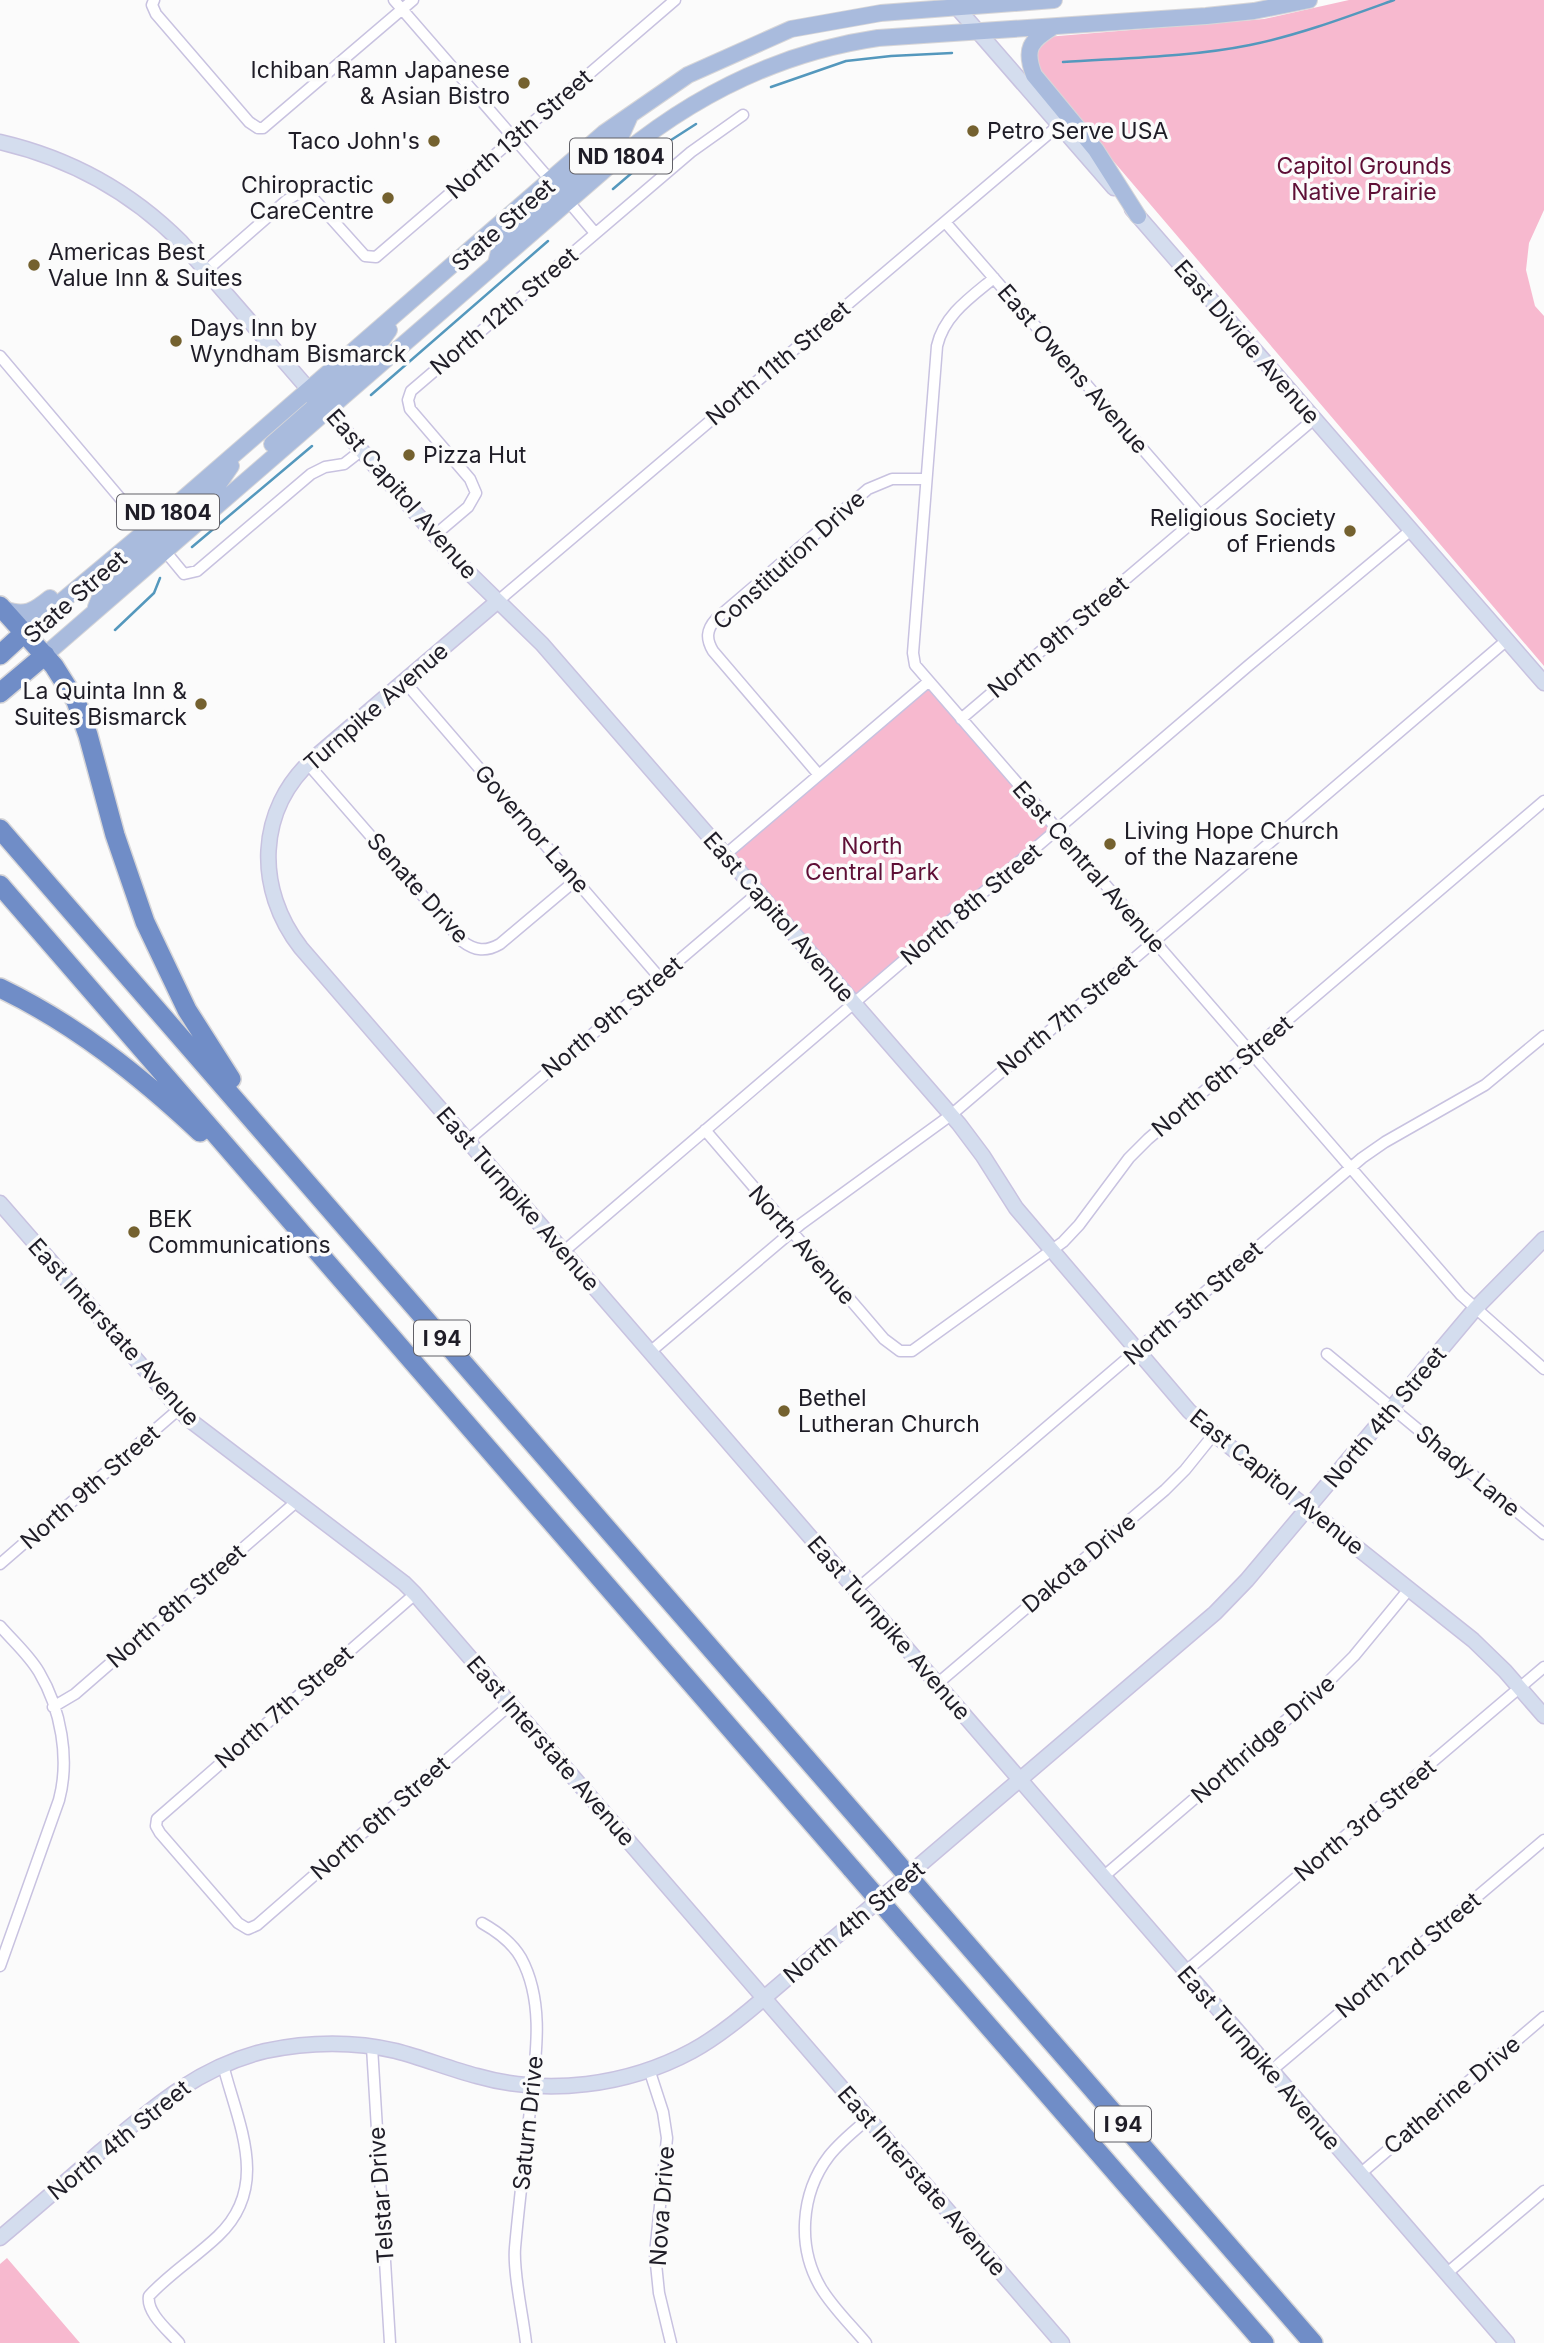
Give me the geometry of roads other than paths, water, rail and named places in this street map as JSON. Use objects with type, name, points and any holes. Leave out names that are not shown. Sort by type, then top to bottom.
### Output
[{"type":"highway","points":[[2,607],[45,655],[64,681],[81,712],[135,894],[155,945],[187,1010],[231,1079],[399,1283],[423,1317]]},
{"type":"highway","points":[[0,681],[18,663],[24,646],[25,632]]},
{"type":"highway","name":"State Street","points":[[0,655],[25,632]]},
{"type":"highway","name":"State Street","points":[[0,694],[45,655]]},
{"type":"highway","name":"I 94","points":[[0,829],[1313,2343]]},
{"type":"highway","name":"I 94","points":[[0,885],[1264,2343]]},
{"type":"highway","points":[[0,988],[79,1032],[158,1094],[228,1158],[345,1284]]},
{"type":"main road","name":"State Street","points":[[45,655],[215,508],[410,303],[604,134],[688,75],[791,29],[953,4],[1054,0]]},
{"type":"main road","name":"State Street","points":[[25,632],[244,446],[319,399],[496,263],[623,154],[674,116],[727,86],[778,62],[839,44],[878,38],[1206,16],[1268,4],[1309,0]]},
{"type":"main road","points":[[1054,27],[1034,40],[1030,47],[1029,63],[1034,75],[1096,150],[1138,216]]},
{"type":"main road","points":[[568,201],[564,189],[567,184],[620,138],[630,116]]},
{"type":"main road","points":[[496,263],[500,244],[555,196],[556,188],[551,181]]},
{"type":"main road","points":[[165,551],[160,545],[162,537],[218,485],[244,446]]},
{"type":"main road","points":[[94,612],[103,590],[148,549],[152,537],[147,530]]},
{"type":"main road","points":[[2,607],[21,614],[37,609],[99,560],[133,542]]},
{"type":"street","points":[[154,0],[152,5],[156,14],[249,122],[258,128],[268,125],[413,0]]},
{"type":"street","points":[[394,0],[551,181]]},
{"type":"street","name":"North 13th Street","points":[[207,270],[294,195],[304,193],[313,198],[360,253],[370,258],[380,254],[675,0]]},
{"type":"street","points":[[881,13],[900,0]]},
{"type":"street","name":"East Divide Avenue","points":[[953,4],[1544,683]]},
{"type":"street","name":"North 12th Street","points":[[435,535],[472,503],[475,488],[413,413],[408,405],[409,395],[423,379],[701,144],[743,115]]},
{"type":"street","name":"North 11th Street","points":[[498,601],[1059,125]]},
{"type":"street","name":"East Capitol Avenue","points":[[0,142],[65,163],[123,194],[172,232],[468,572],[542,644],[951,1115],[975,1145],[1016,1208],[1189,1412],[1479,1645],[1544,1716]]},
{"type":"street","points":[[568,201],[595,233]]},
{"type":"street","name":"East Owens Avenue","points":[[945,222],[1201,516]]},
{"type":"street","name":"East Central Avenue","points":[[994,278],[953,313],[938,340],[925,479],[913,653],[915,665],[1475,1310],[1544,1369]]},
{"type":"street","points":[[0,356],[147,530]]},
{"type":"street","name":"North 9th Street","points":[[961,719],[1314,419]]},
{"type":"street","points":[[165,551],[184,575],[192,574],[311,474],[325,467],[344,464],[362,450]]},
{"type":"street","name":"Constitution Drive","points":[[819,775],[713,651],[708,639],[709,628],[716,619],[868,489],[892,480],[925,479]]},
{"type":"street","name":"North 8th Street","points":[[563,1252],[1248,666],[1411,530]]},
{"type":"street","name":"Turnpike Avenue","points":[[277,909],[269,875],[270,835],[282,799],[308,764],[498,601]]},
{"type":"street","name":"North 7th Street","points":[[650,1352],[791,1233],[951,1115],[1507,640]]},
{"type":"street","name":"Governor Lane","points":[[404,681],[659,976]]},
{"type":"street","points":[[725,855],[928,682]]},
{"type":"street","name":"Senate Drive","points":[[308,764],[462,941],[474,949],[487,950],[500,944],[576,880]]},
{"type":"street","name":"North 6th Street","points":[[905,1352],[918,1348],[1052,1251],[1079,1225],[1135,1151],[1544,802]]},
{"type":"street","name":"North 9th Street","points":[[467,1141],[758,893]]},
{"type":"street","name":"East Turnpike Avenue","points":[[277,909],[301,948],[1507,2343]]},
{"type":"street","name":"North 5th Street","points":[[856,1590],[1350,1168],[1385,1142],[1485,1085],[1544,1036]]},
{"type":"street","name":"North Avenue","points":[[705,1130],[884,1339],[894,1349],[905,1352]]},
{"type":"street","name":"East Interstate Avenue","points":[[0,1202],[179,1409],[206,1434],[415,1594],[1062,2343]]},
{"type":"street","name":"North 4th Street","points":[[0,2238],[156,2105],[190,2081],[223,2065],[263,2052],[303,2045],[372,2047],[411,2055],[490,2080],[532,2086],[599,2083],[649,2070],[708,2042],[764,1998],[1215,1613],[1308,1508],[1475,1310],[1544,1239]]},
{"type":"street","name":"Shady Lane","points":[[1327,1354],[1544,1534]]},
{"type":"street","name":"North 9th Street","points":[[0,1564],[179,1409]]},
{"type":"street","name":"Dakota Drive","points":[[937,1684],[1165,1490],[1214,1434]]},
{"type":"street","name":"North 8th Street","points":[[53,1707],[75,1693],[296,1502]]},
{"type":"street","name":"Northridge Drive","points":[[1103,1877],[1313,1697],[1354,1656],[1410,1588]]},
{"type":"street","name":"North 7th Street","points":[[248,1929],[238,1923],[160,1833],[156,1822],[163,1812],[415,1594]]},
{"type":"street","points":[[0,1626],[39,1672],[53,1707],[63,1746],[62,1786],[0,1966]]},
{"type":"street","name":"North 3rd Street","points":[[1185,1972],[1544,1667]]},
{"type":"street","name":"North 6th Street","points":[[248,1929],[510,1704]]},
{"type":"street","name":"North 2nd Street","points":[[1271,2071],[1544,1840]]},
{"type":"street","name":"Saturn Drive","points":[[482,1923],[510,1943],[520,1957],[530,1980],[536,2019],[515,2252],[526,2343]]},
{"type":"street","name":"Catherine Drive","points":[[1360,2174],[1544,2017]]},
{"type":"street","name":"Telstar Drive","points":[[372,2047],[390,2343]]},
{"type":"street","points":[[179,2343],[153,2312],[148,2302],[149,2296],[218,2237],[232,2221],[242,2203],[249,2178],[247,2157],[223,2065]]},
{"type":"street","name":"Nova Drive","points":[[649,2070],[663,2112],[667,2138],[655,2254],[659,2292],[671,2343]]},
{"type":"street","points":[[866,2343],[819,2285],[806,2250],[805,2227],[811,2190],[821,2168],[837,2147],[868,2119]]},
{"type":"street","points":[[1446,2274],[1544,2191]]},
{"type":"waterway","points":[[1063,62],[1181,55],[1250,45],[1305,31],[1394,0]]},
{"type":"waterway","points":[[771,87],[846,61],[952,53]]},
{"type":"waterway","points":[[613,189],[668,142],[696,124]]},
{"type":"waterway","points":[[371,395],[548,241]]},
{"type":"waterway","points":[[192,547],[312,446]]},
{"type":"waterway","points":[[115,630],[154,593],[160,578]]},
{"type":"place","name":"Ichiban Ramn Japanese & Asian Bistro","points":[[524,83]]},
{"type":"place","name":"Petro Serve USA","points":[[973,131]]},
{"type":"place","name":"Taco John's","points":[[434,141]]},
{"type":"place","name":"Chiropractic CareCentre","points":[[388,198]]},
{"type":"place","name":"Americas Best Value Inn & Suites","points":[[34,265]]},
{"type":"place","name":"Days Inn by Wyndham Bismarck","points":[[176,341]]},
{"type":"place","name":"Pizza Hut","points":[[409,455]]},
{"type":"place","name":"Religious Society of Friends","points":[[1350,531]]},
{"type":"place","name":"La Quinta Inn & Suites Bismarck","points":[[201,704]]},
{"type":"place","name":"Living Hope Church of the Nazarene","points":[[1110,844]]},
{"type":"place","name":"BEK Communications","points":[[134,1232]]},
{"type":"place","name":"Bethel Lutheran Church","points":[[784,1411]]},
{"type":"park label","name":"Capitol Grounds Native Prairie","points":[[1364,179]]},
{"type":"park label","name":"North Central Park","points":[[872,859]]}]
